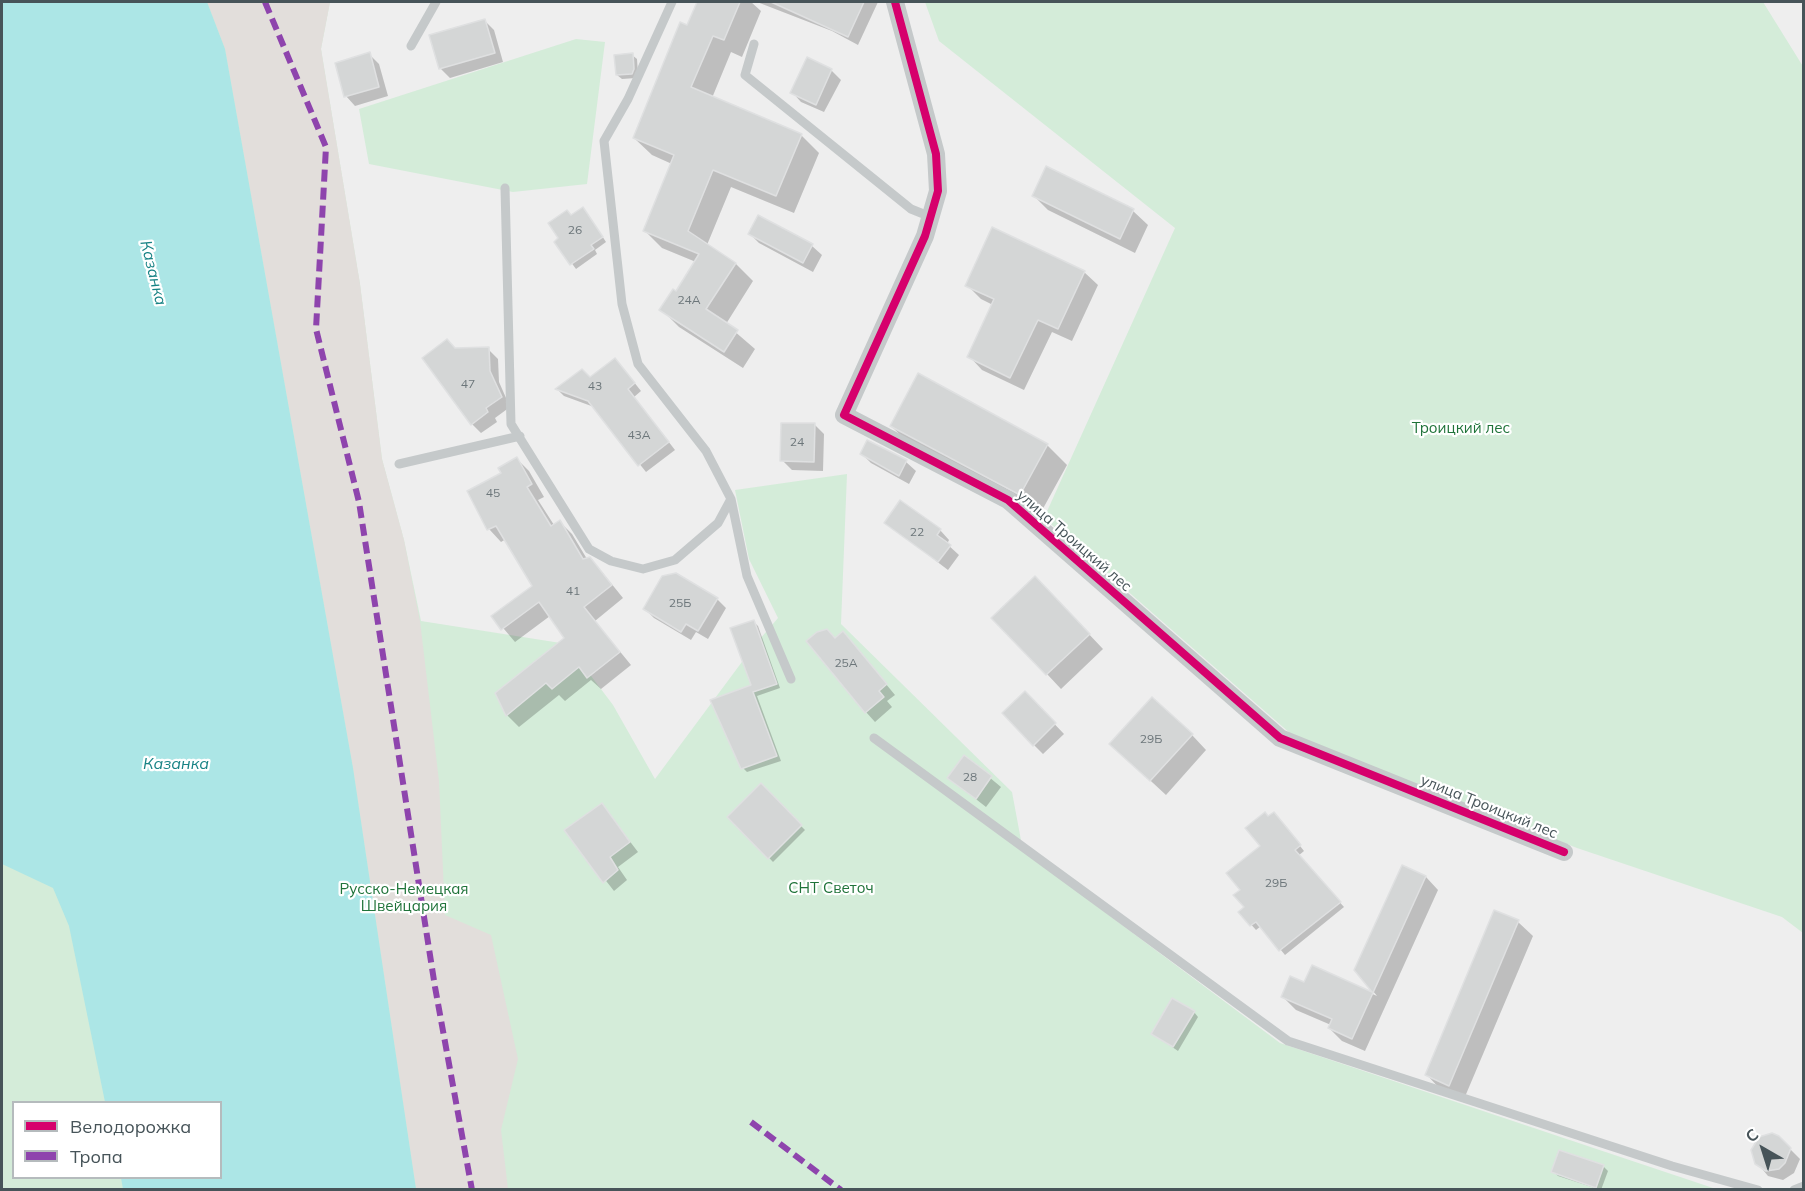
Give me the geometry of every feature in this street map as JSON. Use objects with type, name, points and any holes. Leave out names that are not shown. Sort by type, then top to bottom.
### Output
[{"type":"street","name":"улица Троицкий лес","points":[[895,2],[936,154],[938,191],[925,236],[844,415],[1008,500],[1280,738],[1564,852]]},
{"type":"lane","points":[[411,46],[436,2]]},
{"type":"lane","points":[[672,2],[628,99],[604,141],[622,304],[638,364],[706,452],[731,499],[747,576],[791,679]]},
{"type":"lane","points":[[754,44],[745,75],[911,209],[930,217]]},
{"type":"lane","points":[[505,188],[511,424],[589,549],[611,561],[643,569],[675,560],[718,523],[731,499]]},
{"type":"lane","points":[[399,464],[520,436]]},
{"type":"lane","points":[[873,738],[1288,1041],[1672,1166],[1758,1190]]},
{"type":"lane","points":[[1794,1190],[1803,1186]]},
{"type":"green space","name":"Русско-Немецкая Швейцария","points":[[2,2],[330,2],[321,49],[360,284],[382,459],[404,540],[421,621],[567,644],[613,705],[655,779],[753,647],[778,618],[749,559],[735,490],[847,474],[841,624],[1012,792],[1023,851],[1280,1043],[1716,1189],[2,1190]]},
{"type":"green space","name":"Троицкий лес","points":[[925,2],[1763,2],[1804,68],[1803,933],[1782,917],[1577,848],[1291,734],[1044,518],[1175,228],[939,41]]},
{"type":"green space","points":[[576,39],[605,42],[587,184],[513,192],[369,164],[359,109]]},
{"type":"sand","points":[[207,2],[330,2],[321,49],[360,284],[382,459],[404,540],[420,621],[439,781],[445,915],[491,935],[518,1059],[501,1130],[508,1189],[416,1189],[353,768],[225,49]]},
{"type":"water","name":"Казанка","points":[[2,2],[207,2],[225,49],[353,768],[416,1189],[123,1189],[121,1179],[222,1179],[222,1101],[105,1101],[69,926],[53,888],[2,864]]},
{"type":"building","points":[[697,2],[740,2],[724,40],[713,36],[691,87],[802,134],[776,196],[713,170],[688,231],[736,263],[706,309],[738,330],[724,352],[659,310],[673,289],[676,291],[699,254],[643,231],[674,155],[633,138],[680,22],[687,25]]},
{"type":"building","points":[[771,2],[864,2],[848,37]]},
{"type":"building","points":[[485,19],[495,53],[439,69],[429,35]]},
{"type":"building","points":[[370,52],[379,87],[344,97],[335,63]]},
{"type":"building","points":[[633,53],[632,74],[616,75],[614,55]]},
{"type":"building","points":[[807,57],[832,69],[816,105],[790,93]]},
{"type":"building","points":[[1046,166],[1134,209],[1120,239],[1032,196]]},
{"type":"building","points":[[583,207],[603,237],[591,245],[594,249],[570,265],[554,242],[558,238],[548,223],[567,210],[571,215]]},
{"type":"building","points":[[758,215],[813,244],[803,263],[748,234]]},
{"type":"building","points":[[992,227],[1085,271],[1058,329],[1038,320],[1010,378],[967,357],[994,299],[965,286]]},
{"type":"building","points":[[447,339],[455,348],[489,347],[490,371],[502,397],[486,408],[488,412],[471,425],[422,358]]},
{"type":"building","points":[[615,358],[635,383],[628,389],[669,442],[638,466],[588,401],[555,389],[582,369],[590,377]]},
{"type":"building","points":[[918,373],[1048,444],[1020,495],[890,426]]},
{"type":"building","points":[[781,423],[815,423],[814,462],[780,461]]},
{"type":"building","points":[[867,440],[907,460],[899,476],[860,454]]},
{"type":"building","points":[[517,457],[532,484],[527,487],[551,526],[560,520],[583,559],[590,557],[612,585],[584,607],[620,652],[587,678],[579,667],[552,689],[546,683],[506,716],[495,693],[564,638],[539,602],[501,630],[491,616],[532,586],[496,526],[487,530],[467,491],[501,473],[498,468]]},
{"type":"building","points":[[900,500],[941,529],[937,535],[951,545],[938,562],[884,523]]},
{"type":"building","points":[[676,573],[718,598],[698,631],[686,624],[681,632],[643,609],[662,576]]},
{"type":"building","points":[[1035,576],[1090,634],[1046,675],[991,618]]},
{"type":"building","points":[[754,620],[777,684],[753,692],[777,756],[741,769],[710,700],[751,685],[730,628]]},
{"type":"building","points":[[827,629],[835,638],[843,631],[887,684],[879,691],[884,697],[865,713],[806,641],[817,632]]},
{"type":"building","points":[[1025,691],[1056,723],[1033,746],[1002,713]]},
{"type":"building","points":[[1152,697],[1193,734],[1150,781],[1109,744]]},
{"type":"building","points":[[964,755],[992,776],[976,799],[947,778]]},
{"type":"building","points":[[761,783],[802,825],[768,859],[727,817]]},
{"type":"building","points":[[602,803],[630,842],[610,857],[618,870],[603,883],[564,830]]},
{"type":"building","points":[[1265,812],[1268,816],[1274,812],[1301,845],[1295,850],[1341,902],[1279,951],[1256,922],[1250,926],[1238,912],[1244,907],[1233,895],[1240,890],[1226,873],[1260,846],[1245,828]]},
{"type":"building","points":[[1402,865],[1426,876],[1352,1039],[1328,1028],[1332,1019],[1281,997],[1290,976],[1304,982],[1312,965],[1372,992],[1354,970]]},
{"type":"building","points":[[1494,910],[1519,920],[1449,1086],[1425,1075]]},
{"type":"building","points":[[1172,998],[1195,1011],[1173,1047],[1151,1034]]},
{"type":"building","points":[[1772,1133],[1779,1136],[1791,1148],[1785,1163],[1779,1169],[1766,1171],[1755,1164],[1751,1150],[1759,1137]]},
{"type":"building","points":[[1559,1150],[1604,1165],[1596,1188],[1551,1172]]},
{"type":"marked path","points":[[265,2],[326,147],[316,329],[359,502],[435,987],[472,1190]]},
{"type":"marked path","points":[[751,1122],[841,1190]]},
{"type":"cycle path","points":[[895,2],[936,154],[938,191],[925,236],[844,415],[1008,500],[1280,738],[1564,852]]},
{"type":"park label","name":"СНТ Светоч","points":[[831,888]]}]
